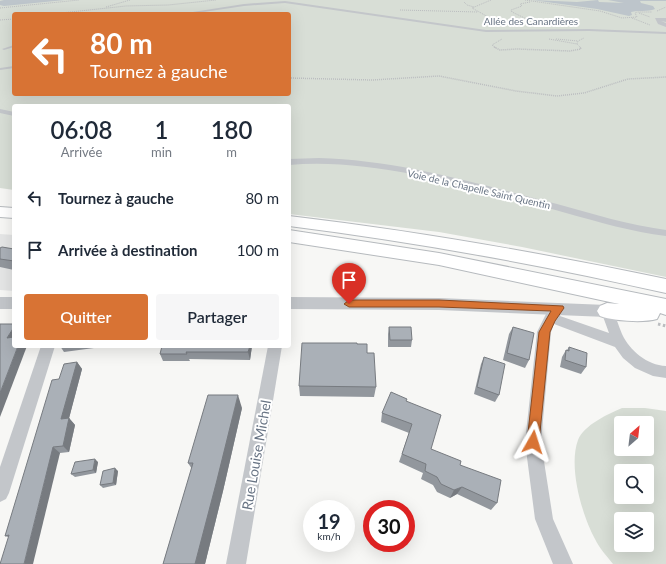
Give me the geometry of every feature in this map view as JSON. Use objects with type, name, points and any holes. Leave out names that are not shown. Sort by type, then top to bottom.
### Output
[{"type":"main road","points":[[0,200],[12,201]]},
{"type":"main road","points":[[0,212],[12,213]]},
{"type":"main road","points":[[0,220],[12,221]]},
{"type":"main road","points":[[291,221],[476,247],[573,265],[666,286]]},
{"type":"main road","points":[[291,236],[439,258],[666,307]]},
{"type":"main road","points":[[607,311],[666,313]]},
{"type":"street","name":"Allée des Canardières","points":[[196,12],[244,5],[285,2],[486,31],[589,30],[666,33]]},
{"type":"street","points":[[657,19],[666,20]]},
{"type":"street","points":[[657,19],[660,23],[666,25]]},
{"type":"street","points":[[4,49],[12,47]]},
{"type":"street","points":[[0,111],[12,114]]},
{"type":"street","name":"Voie de la Chapelle Saint Quentin","points":[[291,162],[321,160],[337,161],[380,166],[444,178],[628,226],[666,233]]},
{"type":"street","points":[[0,303],[12,303]]},
{"type":"street","points":[[291,303],[439,304],[555,313],[607,311],[620,343],[639,363],[658,372],[666,372]]},
{"type":"street","points":[[555,313],[620,343]]},
{"type":"street","points":[[555,313],[544,332],[533,442],[544,519],[563,564]]},
{"type":"street","points":[[0,493],[47,348]]},
{"type":"street","name":"Rue Louise Michel","points":[[236,564],[275,348]]},
{"type":"lane","points":[[0,69],[12,67]]},
{"type":"path","points":[[0,8],[79,0]]},
{"type":"path","points":[[97,9],[130,0]]},
{"type":"path","points":[[70,12],[216,0]]},
{"type":"path","points":[[464,2],[467,5],[475,7],[491,0]]},
{"type":"path","points":[[525,0],[600,11],[622,18],[637,17],[635,14],[637,12]]},
{"type":"path","points":[[532,2],[520,4],[522,6],[511,10],[512,12],[546,30]]},
{"type":"path","points":[[475,7],[472,8],[511,31]]},
{"type":"path","points":[[637,12],[652,12],[666,7]]},
{"type":"path","points":[[396,10],[478,12]]},
{"type":"path","points":[[637,12],[657,19]]},
{"type":"path","points":[[0,20],[12,19]]},
{"type":"path","points":[[554,40],[565,39],[578,41],[592,34],[589,30]]},
{"type":"path","points":[[506,31],[502,39],[492,45],[493,47],[500,50],[581,49],[581,46],[577,44],[578,41]]},
{"type":"path","points":[[291,78],[372,80],[443,76],[516,91],[557,96],[584,93],[628,80],[666,77]]},
{"type":"shaded area","points":[[0,0],[666,0],[666,277],[522,247],[439,232],[291,214],[291,104],[12,104],[12,190],[0,188]]},
{"type":"shaded area","points":[[65,0],[4,6],[0,5],[0,1]]},
{"type":"shaded area","points":[[532,0],[577,2],[598,0],[599,2],[624,3],[608,0],[666,1],[640,1],[641,3],[653,6],[655,9],[631,12],[632,15],[629,16],[597,9]]},
{"type":"shaded area","points":[[0,234],[12,235],[12,291],[0,290]]},
{"type":"shaded area","points":[[622,408],[645,408],[666,411],[666,564],[613,564],[601,549],[590,529],[578,491],[575,451],[578,440],[585,430],[604,417]]},
{"type":"building","points":[[0,248],[12,249],[12,261],[0,259]]},
{"type":"building","points":[[0,324],[12,324],[12,330],[7,338],[12,337],[12,348],[17,348],[0,393]]},
{"type":"building","points":[[389,327],[411,327],[412,340],[390,340]]},
{"type":"building","points":[[513,327],[534,333],[529,360],[507,353]]},
{"type":"building","points":[[302,343],[367,344],[367,353],[374,353],[376,387],[299,386]]},
{"type":"building","points":[[569,347],[587,353],[586,367],[565,360],[566,350],[569,351]]},
{"type":"building","points":[[162,348],[249,348],[248,352],[186,352],[187,354],[160,354]]},
{"type":"building","points":[[484,357],[505,364],[499,395],[477,387]]},
{"type":"building","points":[[77,362],[61,419],[69,418],[63,446],[53,447],[24,564],[0,564],[9,535],[5,536],[52,380],[59,379],[64,364]]},
{"type":"building","points":[[391,392],[407,399],[406,401],[441,415],[431,449],[461,461],[460,465],[501,480],[497,503],[462,487],[454,490],[441,484],[437,477],[425,471],[426,464],[402,454],[412,424],[382,413]]},
{"type":"building","points":[[208,395],[238,395],[195,564],[163,564],[193,463],[188,463]]},
{"type":"building","points":[[95,459],[93,470],[71,474],[75,462]]},
{"type":"building","points":[[115,468],[113,483],[100,485],[103,471]]},
{"type":"route","points":[[349,304],[439,304],[559,308],[551,318],[544,332],[533,442]]}]
